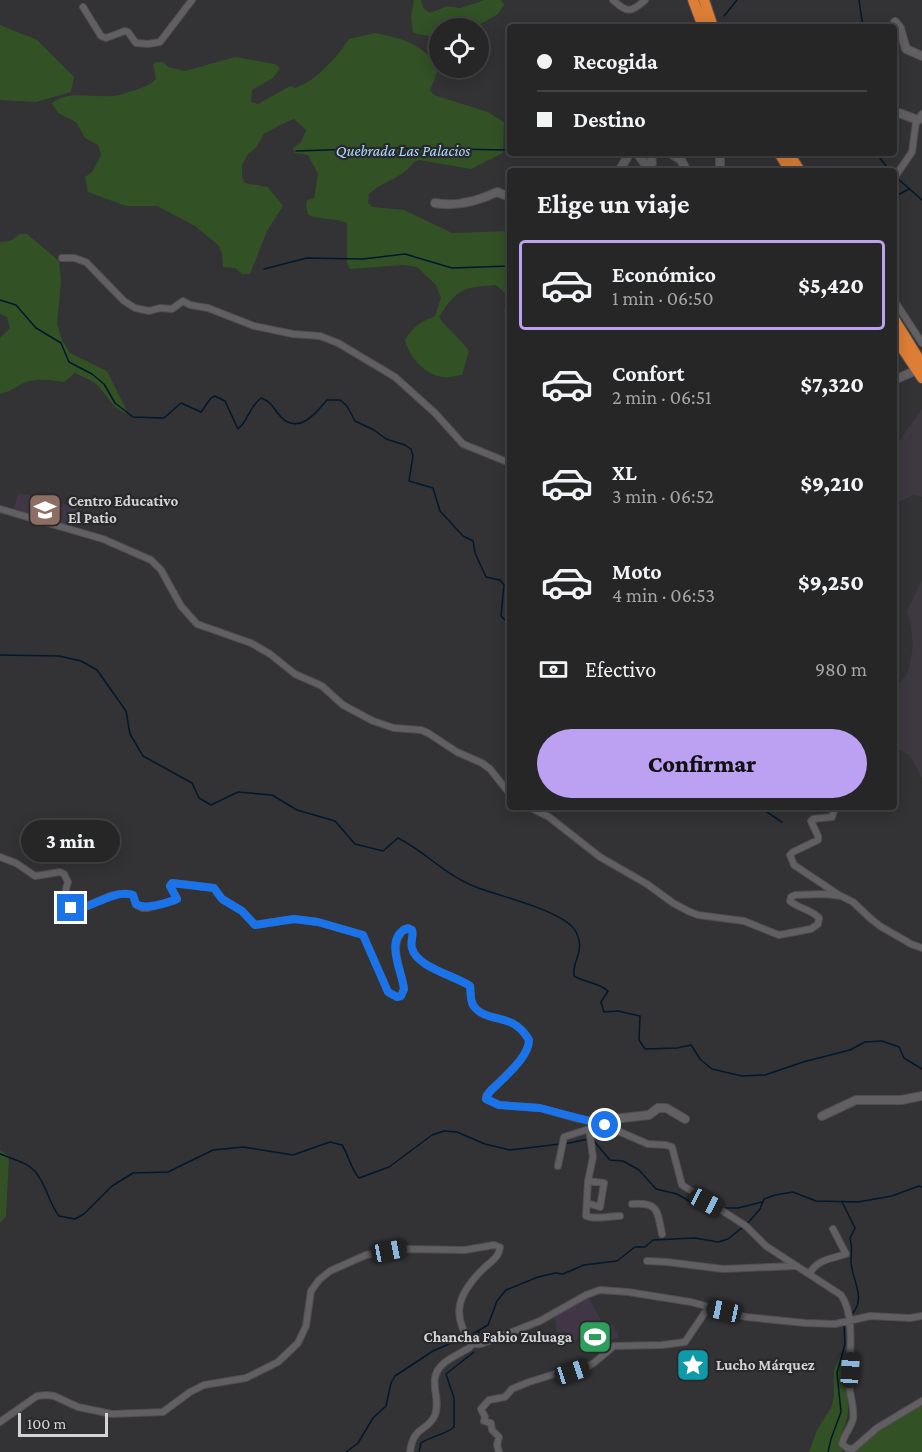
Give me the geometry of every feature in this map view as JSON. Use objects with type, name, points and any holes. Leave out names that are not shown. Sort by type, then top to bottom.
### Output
[{"type":"highway","points":[[693,0],[701,24]]},
{"type":"highway","points":[[704,0],[712,24]]},
{"type":"highway","points":[[897,325],[920,371]]},
{"type":"highway","points":[[897,340],[920,371]]},
{"type":"street","points":[[83,7],[101,36],[106,38],[125,31],[136,43],[148,44],[160,42],[192,0]]},
{"type":"street","points":[[613,0],[628,11],[645,0]]},
{"type":"street","points":[[897,24],[906,49],[922,56]]},
{"type":"street","points":[[897,113],[920,117],[916,123],[913,148],[909,158],[897,174]]},
{"type":"street","points":[[639,156],[647,167],[650,167],[652,163],[651,156]]},
{"type":"street","points":[[675,156],[681,160],[685,168]]},
{"type":"street","points":[[435,203],[454,204],[484,198],[497,192],[507,196]]},
{"type":"street","points":[[62,258],[74,258],[86,262],[121,298],[135,308],[150,311],[160,308],[172,309],[183,301],[254,326],[329,338],[395,377],[435,413],[463,444],[507,461]]},
{"type":"street","points":[[897,305],[922,343]]},
{"type":"street","points":[[897,379],[920,371]]},
{"type":"street","points":[[0,509],[103,539],[151,560],[161,570],[181,606],[197,624],[251,643],[270,654],[295,674],[322,686],[343,705],[363,716],[394,728],[421,730],[428,733],[457,752],[482,762],[507,790]]},
{"type":"street","points":[[535,810],[549,817],[600,857],[649,885],[673,903],[698,915],[744,921],[778,934],[793,933],[811,929],[818,924],[819,918],[812,912],[796,906],[790,901],[792,897],[825,894],[841,896]]},
{"type":"street","points":[[835,810],[832,817],[811,821],[818,840],[790,855],[794,865],[853,902],[880,926],[922,948]]},
{"type":"street","points":[[0,857],[16,863],[35,876],[60,872],[64,874],[68,882],[64,893],[65,898],[75,910],[114,895],[128,893],[133,895],[136,904],[142,908],[174,901],[177,896],[170,886],[176,882],[187,886],[214,888],[222,899],[242,911],[255,925],[294,919],[318,922],[363,935],[388,992],[397,997],[401,996],[404,989],[396,958],[396,941],[404,929],[412,930],[411,946],[416,955],[453,979],[470,986],[472,1004],[477,1009],[491,1017],[512,1023],[521,1029],[529,1040],[527,1051],[488,1093],[486,1099],[499,1105],[540,1108],[605,1125],[648,1144],[672,1147],[682,1185],[745,1226],[766,1246],[841,1295],[846,1302],[849,1322],[849,1383],[853,1417],[842,1444],[853,1449],[877,1428],[922,1401]]},
{"type":"street","points":[[822,1116],[856,1100],[902,1100],[922,1096]]},
{"type":"street","points":[[558,1166],[564,1137],[604,1127],[613,1119],[649,1115],[658,1108],[666,1108],[685,1119]]},
{"type":"street","points":[[589,1131],[593,1157],[588,1181],[586,1216],[602,1218],[620,1216]]},
{"type":"street","points":[[586,1203],[600,1207],[604,1183],[588,1181]]},
{"type":"street","points":[[632,1204],[644,1203],[653,1207],[660,1218],[662,1234]]},
{"type":"street","points":[[809,1274],[824,1259],[846,1254],[832,1229]]},
{"type":"street","points":[[0,1422],[37,1396],[54,1396],[86,1409],[112,1414],[163,1412],[190,1392],[204,1385],[246,1378],[278,1362],[298,1343],[306,1326],[311,1292],[319,1280],[330,1271],[366,1255],[403,1249],[465,1250],[498,1245],[500,1252],[469,1284],[458,1316],[472,1344]]},
{"type":"street","points":[[646,1261],[723,1269],[795,1266]]},
{"type":"street","points":[[410,1452],[412,1439],[416,1432],[435,1413],[436,1373],[453,1356],[472,1344],[481,1344],[540,1321],[593,1291],[628,1292],[691,1302],[746,1317],[806,1323],[835,1324],[870,1316],[910,1318],[922,1316]]},
{"type":"street","points":[[499,1452],[497,1445],[499,1437],[492,1430],[491,1423],[484,1421],[485,1417],[481,1409],[489,1400],[505,1397],[512,1389],[533,1380],[586,1368],[614,1346],[685,1342],[708,1308]]},
{"type":"shaded area","points":[[922,409],[922,497],[914,495],[897,503],[897,444]]},
{"type":"shaded area","points":[[18,493],[78,508],[71,528],[14,509]]},
{"type":"shaded area","points":[[922,580],[922,778],[910,755],[897,748],[897,686],[908,673],[913,646],[907,611]]},
{"type":"shaded area","points":[[588,1297],[605,1327],[613,1324],[619,1337],[588,1350],[582,1337],[566,1344],[555,1328],[557,1327],[553,1317]]},
{"type":"green space","points":[[414,0],[421,0],[423,8],[430,13],[447,6],[460,8],[485,0],[501,0],[504,5],[498,14],[489,19],[429,18],[429,36],[413,33],[411,16]]},
{"type":"green space","points":[[0,25],[37,40],[74,77],[71,92],[36,102],[0,100]]},
{"type":"green space","points":[[375,33],[395,37],[411,43],[429,57],[429,78],[435,78],[430,90],[434,95],[488,112],[504,122],[503,153],[471,169],[419,160],[369,194],[368,203],[373,207],[404,210],[452,233],[507,231],[507,295],[496,285],[468,289],[456,295],[439,317],[469,351],[462,375],[444,377],[429,372],[418,364],[405,340],[418,325],[435,316],[441,298],[436,285],[417,267],[402,265],[350,269],[347,263],[347,223],[308,215],[307,200],[314,198],[318,174],[308,155],[295,153],[293,148],[301,142],[306,130],[294,119],[264,134],[242,165],[242,177],[245,183],[268,187],[283,206],[267,231],[250,274],[242,274],[235,268],[223,267],[222,253],[218,245],[195,226],[157,206],[126,206],[88,192],[85,177],[92,172],[101,155],[98,145],[85,138],[76,122],[58,113],[52,103],[66,97],[81,95],[121,95],[144,87],[156,79],[153,65],[156,62],[163,62],[168,67],[185,71],[235,57],[275,64],[280,68],[273,78],[252,90],[251,102],[258,104],[290,86],[295,88],[311,80],[332,61],[349,39]]},
{"type":"green space","points":[[20,234],[27,234],[59,261],[61,281],[57,324],[62,340],[70,353],[107,371],[127,414],[115,406],[95,383],[75,373],[64,382],[31,381],[0,394],[0,338],[10,328],[7,317],[0,314],[0,242],[10,241]]},
{"type":"green space","points":[[507,300],[507,316],[504,312]]},
{"type":"green space","points":[[0,1150],[9,1157],[6,1216],[0,1223]]},
{"type":"green space","points":[[840,1355],[842,1356],[848,1406],[840,1442],[843,1452],[809,1452],[817,1430],[831,1408],[834,1396],[834,1370]]},
{"type":"green space","points":[[922,1401],[922,1452],[845,1452],[842,1444],[853,1449],[877,1428]]},
{"type":"waterway","name":"Quebrada Las Palacios","points":[[724,16],[737,0]]},
{"type":"waterway","points":[[859,0],[863,24]]},
{"type":"waterway","name":"Quebrada Las Palacios","points":[[296,151],[387,148],[507,150]]},
{"type":"waterway","points":[[878,156],[888,168]]},
{"type":"waterway","points":[[897,178],[922,200]]},
{"type":"waterway","points":[[897,195],[909,189]]},
{"type":"waterway","points":[[264,269],[307,258],[363,259],[405,254],[452,268],[507,266]]},
{"type":"waterway","points":[[0,300],[16,305],[36,328],[61,343],[69,362],[92,374],[104,384],[115,403],[133,417],[164,418],[181,403],[201,412],[215,396],[225,401],[238,429],[261,398],[271,404],[281,417],[294,424],[307,420],[327,400],[340,400],[347,406],[355,421],[386,439],[411,449],[413,456],[409,481],[433,488],[440,511],[463,536],[473,541],[475,553],[486,577],[500,580],[504,585],[501,616],[507,622]]},
{"type":"waterway","points":[[0,655],[59,656],[81,661],[97,670],[126,711],[130,734],[143,756],[192,783],[199,798],[211,805],[238,792],[272,795],[297,810],[335,821],[355,844],[383,851],[398,838],[465,882],[559,917],[570,924],[579,939],[574,976],[608,991],[601,1002],[604,1012],[618,1011],[640,1016],[639,1040],[645,1049],[691,1045],[700,1059],[712,1069],[742,1076],[765,1075],[850,1050],[865,1042],[882,1041],[899,1047],[904,1058],[922,1069]]},
{"type":"waterway","points":[[764,810],[782,822]]},
{"type":"waterway","points":[[0,1154],[34,1170],[59,1216],[75,1219],[84,1214],[112,1186],[133,1173],[168,1172],[213,1150],[243,1147],[293,1155],[330,1142],[342,1145],[359,1178],[389,1167],[432,1135],[444,1131],[457,1132],[485,1144],[510,1150],[560,1144]]},
{"type":"waterway","points":[[564,1144],[589,1139]]},
{"type":"waterway","points":[[593,1140],[610,1160],[623,1161],[639,1170],[656,1189],[677,1194],[703,1209],[716,1210]]},
{"type":"waterway","points":[[747,1224],[760,1209],[764,1199],[775,1195],[793,1192],[816,1201],[858,1202],[892,1196],[919,1186],[922,1187]]},
{"type":"waterway","points":[[724,1208],[738,1208],[762,1202]]},
{"type":"waterway","points":[[842,1202],[855,1228],[850,1238],[851,1262],[858,1295],[857,1307],[853,1313]]},
{"type":"waterway","points":[[469,1336],[488,1325],[497,1301],[506,1290],[538,1277],[555,1273],[563,1274],[584,1265],[617,1261],[635,1247],[645,1247],[653,1240],[695,1238],[718,1242],[728,1239],[743,1227]]},
{"type":"waterway","points":[[828,1452],[841,1412],[837,1373],[845,1344],[844,1326]]},
{"type":"waterway","points":[[477,1339],[479,1332]]},
{"type":"waterway","points":[[346,1452],[358,1443],[373,1418],[386,1406],[391,1383],[395,1376],[433,1351],[465,1337]]},
{"type":"waterway","points":[[419,1452],[421,1443],[454,1427],[454,1398],[446,1374],[474,1352]]},
{"type":"place","name":"Centro Educativo El Patio","points":[[45,510]]},
{"type":"place","name":"Chancha Fabio Zuluaga","points":[[595,1337]]},
{"type":"place","name":"Lucho Márquez","points":[[693,1365]]},
{"type":"route","points":[[71,908],[78,910],[114,895],[128,893],[133,895],[136,904],[142,908],[148,908],[177,899],[170,886],[172,883],[197,887],[208,886],[214,888],[227,903],[242,911],[255,925],[294,919],[318,922],[363,935],[388,992],[397,997],[404,993],[404,989],[396,958],[396,941],[402,931],[408,928],[412,930],[411,946],[416,955],[453,979],[470,986],[472,1004],[477,1009],[491,1017],[512,1023],[521,1029],[529,1040],[527,1051],[486,1095],[486,1099],[499,1105],[551,1110],[605,1125]]}]
